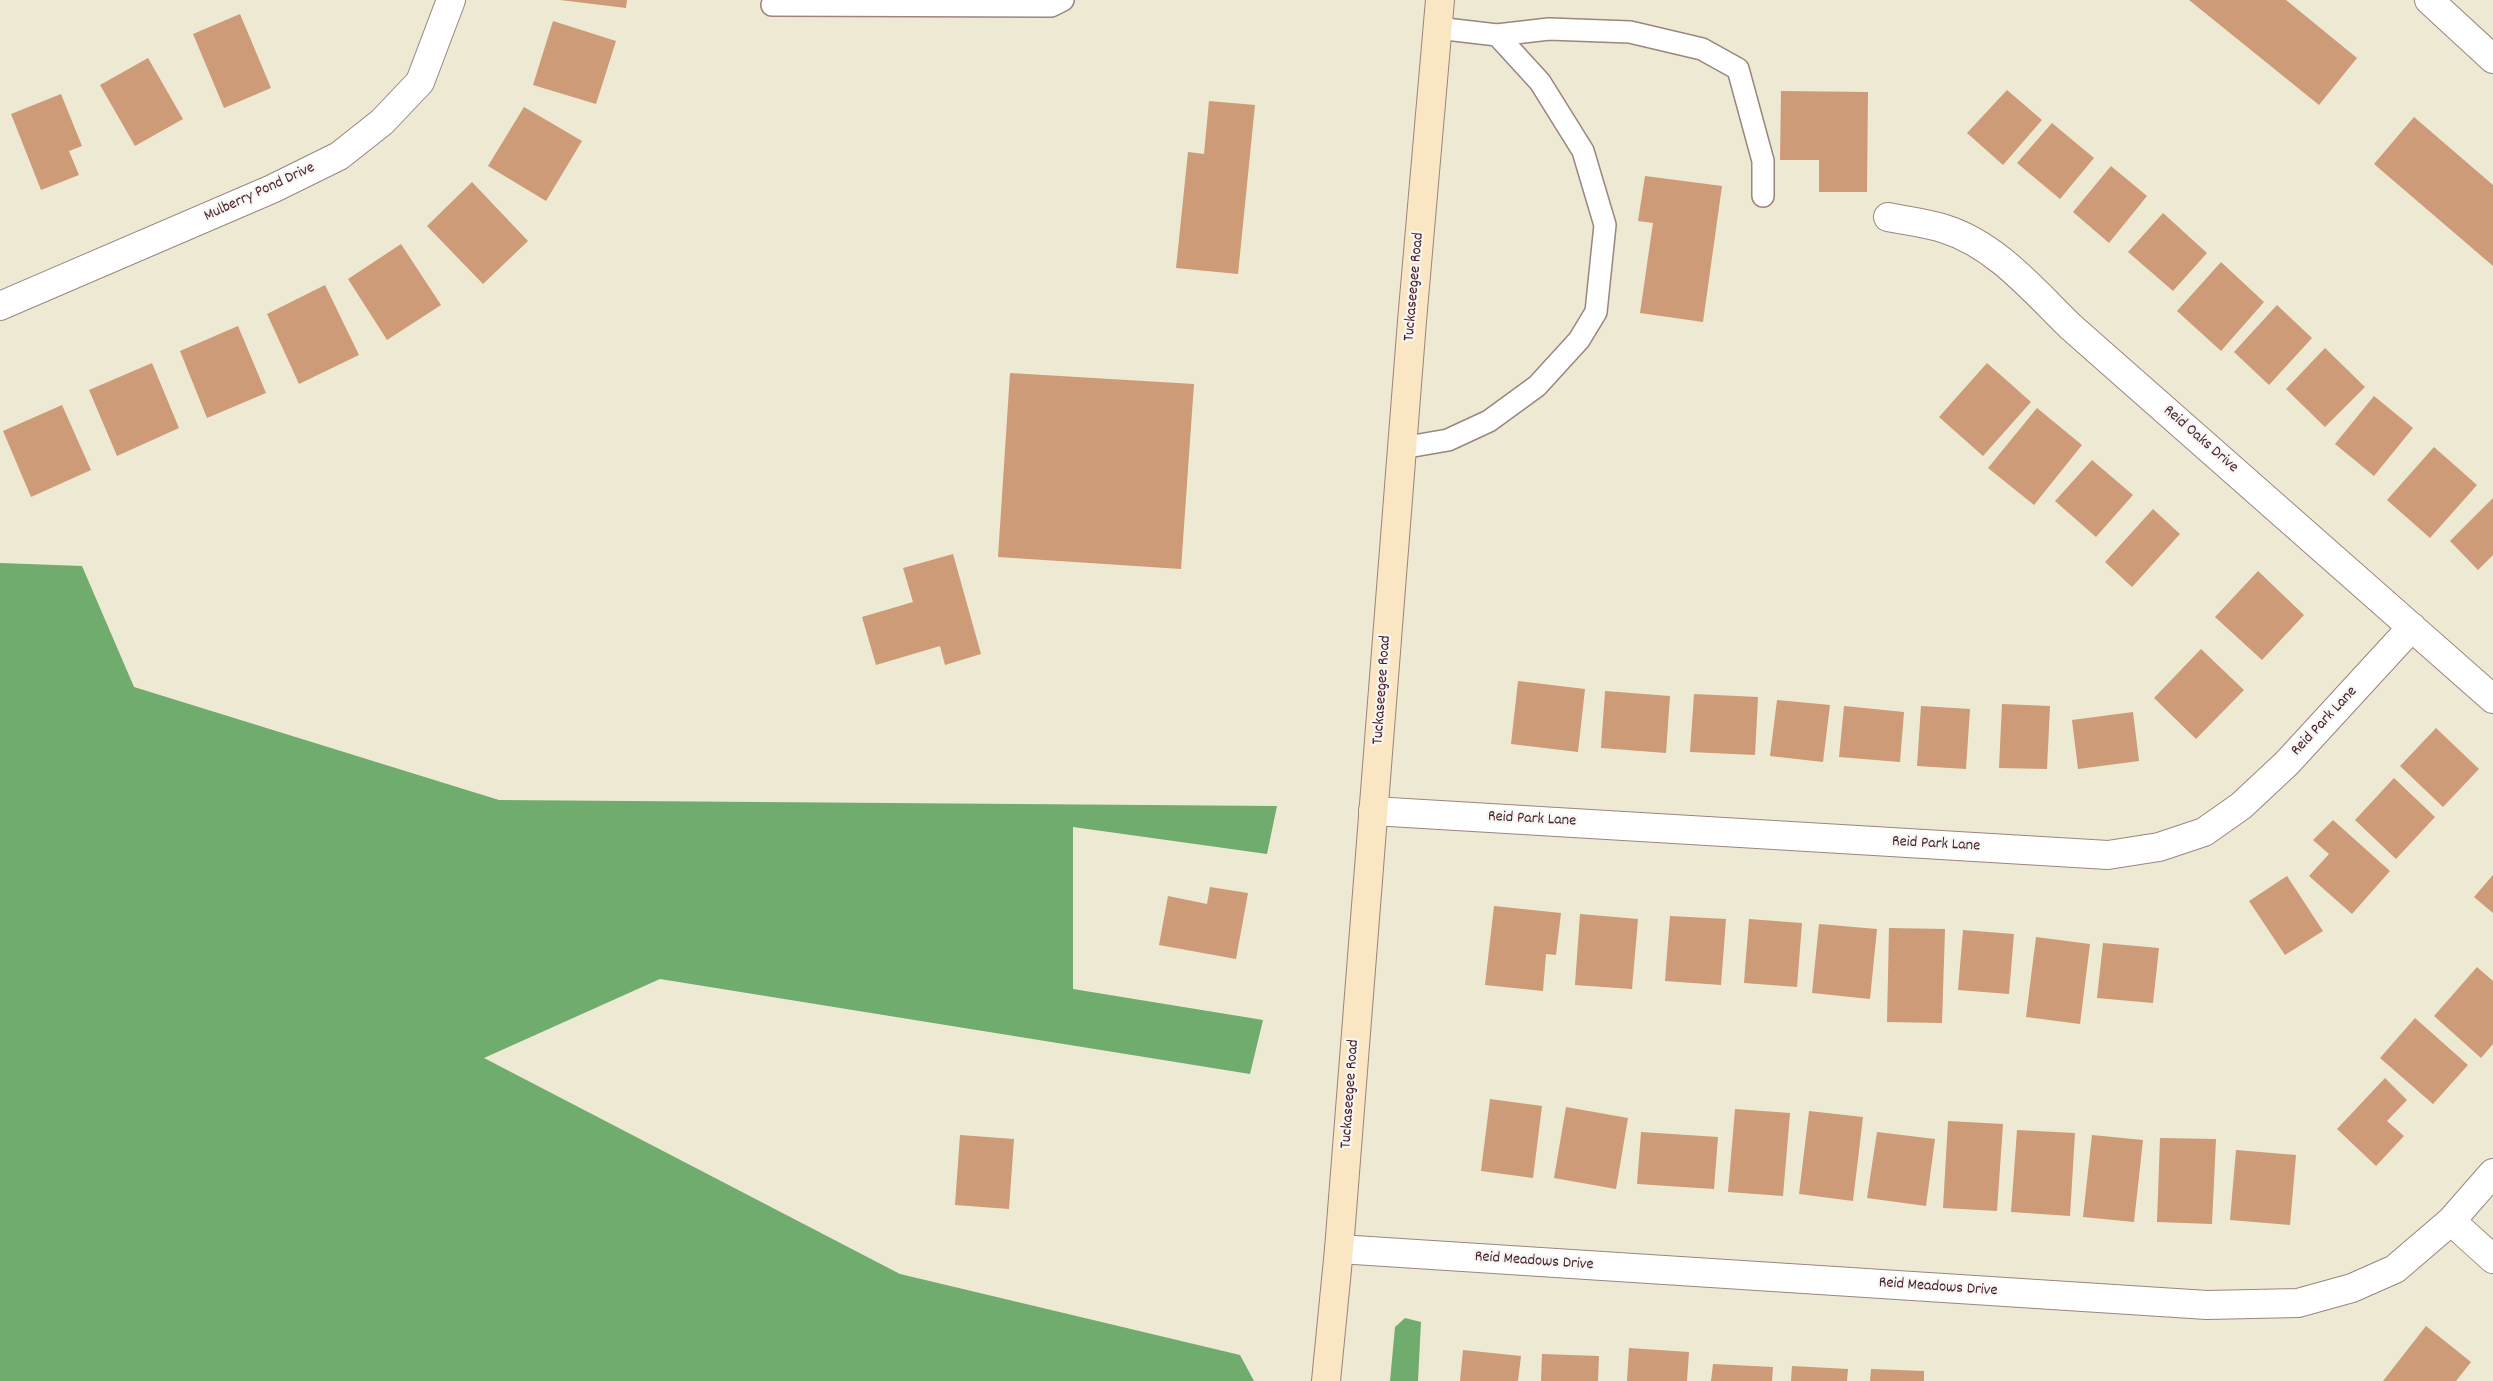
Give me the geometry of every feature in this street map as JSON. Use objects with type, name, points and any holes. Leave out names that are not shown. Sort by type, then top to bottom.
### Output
[{"type":"street","name":"Mulberry Pond Drive","points":[[0,306],[272,190],[339,156],[382,122],[420,82],[451,0]]},
{"type":"street","name":"Tuckaseegee Road","points":[[1326,1381],[1339,1249],[1402,448],[1440,0]]},
{"type":"street","points":[[2429,0],[2493,60]]},
{"type":"street","name":"Reid Oaks Drive","points":[[1888,218],[1945,229],[1977,243],[2008,266],[2072,327],[2493,699]]},
{"type":"street","name":"Reid Park Lane","points":[[1373,811],[2108,855],[2159,847],[2204,832],[2241,806],[2287,763],[2412,627]]},
{"type":"street","name":"Reid Meadows Drive","points":[[1339,1249],[2207,1305],[2298,1304],[2352,1288],[2394,1269],[2451,1221],[2493,1173]]},
{"type":"street","points":[[2451,1221],[2493,1259]]},
{"type":"lane","points":[[772,5],[1051,6],[1064,0]]},
{"type":"lane","points":[[1437,28],[1497,36],[1549,29],[1630,32],[1702,49],[1738,69],[1763,161],[1763,196]]},
{"type":"lane","points":[[1402,448],[1448,440],[1489,421],[1537,386],[1579,340],[1596,312],[1605,225],[1583,151],[1540,82],[1497,36]]},
{"type":"green space","points":[[0,563],[82,566],[134,687],[499,800],[1277,806],[1267,854],[1073,827],[1073,989],[1263,1020],[1250,1074],[660,979],[484,1058],[900,1274],[1240,1355],[1254,1381],[0,1381]]},
{"type":"green space","points":[[1405,1318],[1421,1322],[1418,1381],[1390,1381],[1395,1327]]},
{"type":"building","points":[[560,0],[627,0],[626,8]]},
{"type":"building","points":[[2189,0],[2286,0],[2357,58],[2319,105]]},
{"type":"building","points":[[240,14],[271,88],[224,108],[193,34]]},
{"type":"building","points":[[553,21],[616,41],[596,104],[533,85]]},
{"type":"building","points":[[148,58],[183,119],[135,146],[100,85]]},
{"type":"building","points":[[2007,90],[2042,120],[2003,165],[1967,133]]},
{"type":"building","points":[[1781,91],[1868,92],[1867,192],[1819,192],[1819,160],[1780,160]]},
{"type":"building","points":[[61,94],[82,146],[69,151],[79,175],[41,190],[11,114]]},
{"type":"building","points":[[1209,101],[1255,105],[1238,274],[1176,268],[1188,152],[1204,154]]},
{"type":"building","points":[[524,107],[582,141],[546,201],[488,166]]},
{"type":"building","points":[[2414,117],[2493,185],[2493,266],[2374,164]]},
{"type":"building","points":[[2052,123],[2094,158],[2060,199],[2017,163]]},
{"type":"building","points":[[2111,166],[2147,196],[2109,243],[2073,212]]},
{"type":"building","points":[[1645,176],[1722,186],[1703,322],[1640,313],[1653,223],[1638,221]]},
{"type":"building","points":[[472,182],[528,241],[483,284],[427,226]]},
{"type":"building","points":[[2163,213],[2207,253],[2173,291],[2128,252]]},
{"type":"building","points":[[401,244],[441,305],[387,340],[348,279]]},
{"type":"building","points":[[2221,262],[2264,302],[2221,351],[2177,311]]},
{"type":"building","points":[[325,285],[359,355],[299,384],[267,314]]},
{"type":"building","points":[[2277,305],[2312,338],[2269,385],[2234,352]]},
{"type":"building","points":[[238,326],[266,393],[207,418],[180,351]]},
{"type":"building","points":[[2325,348],[2365,387],[2325,427],[2286,389]]},
{"type":"building","points":[[152,363],[179,428],[117,456],[89,390]]},
{"type":"building","points":[[1987,363],[2031,402],[1983,456],[1939,417]]},
{"type":"building","points":[[1010,373],[1194,384],[1181,569],[998,557]]},
{"type":"building","points":[[2374,396],[2413,428],[2374,476],[2335,444]]},
{"type":"building","points":[[62,405],[91,470],[31,497],[3,431]]},
{"type":"building","points":[[2037,408],[2082,445],[2034,505],[1988,468]]},
{"type":"building","points":[[2434,447],[2477,485],[2430,538],[2387,500]]},
{"type":"building","points":[[2092,460],[2133,495],[2096,537],[2055,501]]},
{"type":"building","points":[[2493,498],[2493,555],[2478,570],[2450,541]]},
{"type":"building","points":[[2153,509],[2180,534],[2132,587],[2105,562]]},
{"type":"building","points":[[953,554],[981,654],[945,665],[940,646],[876,665],[862,617],[913,602],[903,568]]},
{"type":"building","points":[[2258,571],[2304,615],[2262,660],[2215,617]]},
{"type":"building","points":[[2201,649],[2244,690],[2196,739],[2154,698]]},
{"type":"building","points":[[1518,681],[1585,689],[1578,752],[1511,744]]},
{"type":"building","points":[[1605,691],[1670,696],[1666,753],[1601,748]]},
{"type":"building","points":[[1694,694],[1758,697],[1755,755],[1690,752]]},
{"type":"building","points":[[1777,700],[1830,705],[1823,762],[1770,756]]},
{"type":"building","points":[[2002,704],[2050,706],[2047,769],[1999,768]]},
{"type":"building","points":[[1844,706],[1904,712],[1900,762],[1839,757]]},
{"type":"building","points":[[1921,706],[1970,709],[1966,769],[1917,766]]},
{"type":"building","points":[[2133,712],[2139,761],[2078,769],[2072,720]]},
{"type":"building","points":[[2436,728],[2479,769],[2443,807],[2400,766]]},
{"type":"building","points":[[2394,778],[2435,817],[2396,859],[2355,820]]},
{"type":"building","points":[[2333,820],[2390,871],[2352,914],[2309,876],[2329,854],[2313,840]]},
{"type":"building","points":[[2493,875],[2493,913],[2474,897]]},
{"type":"building","points":[[2287,876],[2323,931],[2285,955],[2249,901]]},
{"type":"building","points":[[1210,887],[1248,893],[1236,959],[1159,945],[1168,896],[1207,904]]},
{"type":"building","points":[[1494,906],[1561,913],[1556,955],[1546,954],[1543,991],[1485,985]]},
{"type":"building","points":[[1580,914],[1638,919],[1632,989],[1575,985]]},
{"type":"building","points":[[1670,916],[1726,919],[1721,985],[1665,981]]},
{"type":"building","points":[[1749,919],[1802,923],[1797,987],[1744,983]]},
{"type":"building","points":[[1819,924],[1877,929],[1870,999],[1812,993]]},
{"type":"building","points":[[1889,928],[1945,929],[1942,1023],[1887,1022]]},
{"type":"building","points":[[1963,930],[2014,934],[2009,994],[1958,990]]},
{"type":"building","points":[[2036,937],[2090,944],[2080,1024],[2026,1017]]},
{"type":"building","points":[[2103,943],[2159,948],[2153,1003],[2097,998]]},
{"type":"building","points":[[2477,967],[2493,981],[2493,1044],[2481,1058],[2434,1016]]},
{"type":"building","points":[[2415,1018],[2468,1065],[2433,1104],[2380,1058]]},
{"type":"building","points":[[2385,1078],[2407,1100],[2387,1121],[2404,1136],[2376,1166],[2337,1129]]},
{"type":"building","points":[[1490,1099],[1542,1106],[1533,1178],[1481,1171]]},
{"type":"building","points":[[1566,1107],[1628,1118],[1616,1189],[1554,1178]]},
{"type":"building","points":[[1735,1109],[1790,1113],[1783,1196],[1728,1192]]},
{"type":"building","points":[[1809,1111],[1863,1117],[1853,1201],[1799,1194]]},
{"type":"building","points":[[1948,1121],[2003,1124],[1997,1211],[1943,1208]]},
{"type":"building","points":[[2017,1130],[2075,1133],[2070,1216],[2011,1212]]},
{"type":"building","points":[[1641,1132],[1718,1137],[1714,1189],[1637,1184]]},
{"type":"building","points":[[1877,1132],[1935,1139],[1926,1206],[1867,1198]]},
{"type":"building","points":[[960,1135],[1014,1139],[1009,1209],[955,1205]]},
{"type":"building","points":[[2092,1135],[2143,1140],[2134,1222],[2083,1217]]},
{"type":"building","points":[[2160,1138],[2216,1139],[2212,1224],[2157,1222]]},
{"type":"building","points":[[2236,1150],[2296,1155],[2290,1225],[2230,1220]]},
{"type":"building","points":[[2426,1326],[2471,1362],[2456,1381],[2383,1381]]},
{"type":"building","points":[[1629,1348],[1689,1352],[1687,1381],[1627,1381]]},
{"type":"building","points":[[1463,1350],[1521,1356],[1518,1381],[1460,1381]]},
{"type":"building","points":[[1542,1354],[1599,1356],[1598,1381],[1541,1381]]},
{"type":"building","points":[[1713,1364],[1773,1367],[1772,1381],[1711,1381]]},
{"type":"building","points":[[1792,1366],[1848,1369],[1847,1381],[1791,1381]]},
{"type":"building","points":[[1871,1369],[1924,1371],[1924,1381],[1870,1381]]}]
